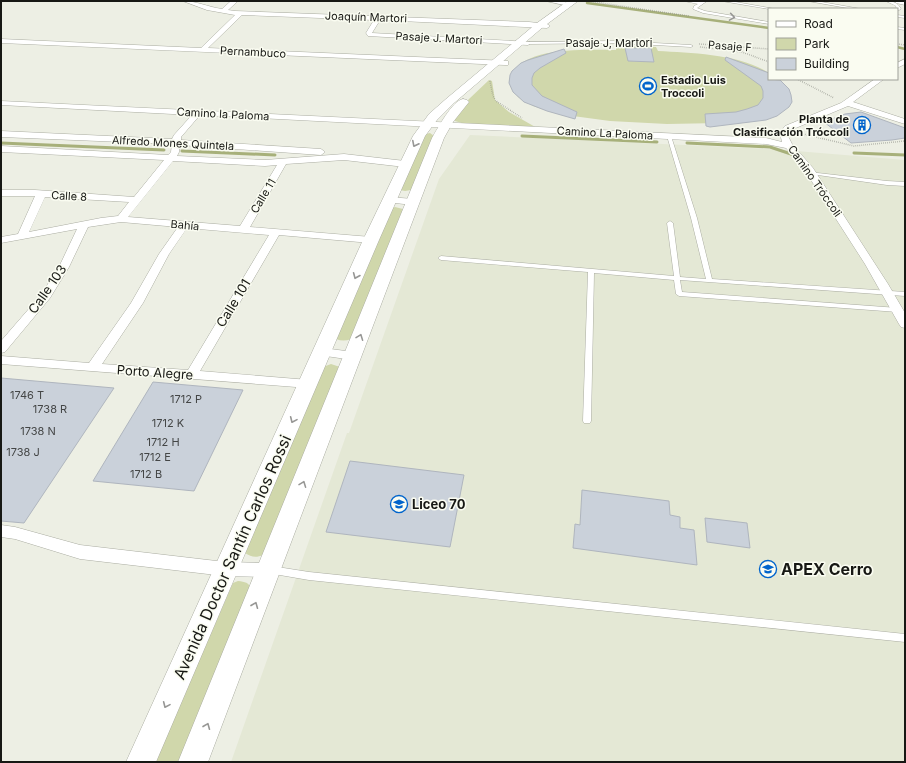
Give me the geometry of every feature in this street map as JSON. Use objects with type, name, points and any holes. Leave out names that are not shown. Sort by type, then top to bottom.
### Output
[{"type":"highway","points":[[900,1],[905,2]]},
{"type":"street","name":"Joaquín Martori","points":[[186,1],[204,8],[240,14],[543,25]]},
{"type":"street","points":[[222,12],[235,1]]},
{"type":"street","points":[[549,1],[575,2]]},
{"type":"street","name":"Avenida Doctor Santín Carlos Rossi","points":[[142,762],[225,569],[309,384],[371,240],[406,164],[436,125],[464,100],[495,68],[543,25],[575,2]]},
{"type":"street","points":[[203,50],[240,14]]},
{"type":"street","name":"Pasaje J. Martori","points":[[378,18],[369,33],[370,35],[469,39],[522,44]]},
{"type":"street","name":"Pernambuco","points":[[1,41],[203,50],[495,68]]},
{"type":"street","name":"Avenida Doctor Santín Carlos Rossi","points":[[436,125],[441,121],[451,105],[450,101],[495,68]]},
{"type":"street","name":"Camino Tróccoli","points":[[879,80],[848,103],[832,111],[793,125],[784,133],[790,146],[800,156],[889,294],[905,324]]},
{"type":"street","name":"Camino la Paloma","points":[[1,103],[436,125]]},
{"type":"street","points":[[848,103],[905,122]]},
{"type":"street","points":[[121,219],[175,152],[177,137],[198,113]]},
{"type":"street","name":"Avenida Doctor Santín Carlos Rossi","points":[[193,762],[438,138],[436,125]]},
{"type":"street","name":"Camino La Paloma","points":[[436,125],[766,141],[790,146]]},
{"type":"street","name":"Camino La Paloma","points":[[766,141],[776,139],[784,133]]},
{"type":"street","name":"Alfredo Mones Quintela","points":[[1,134],[307,150],[344,157],[406,164]]},
{"type":"street","name":"Alfredo Mones Quintela","points":[[1,150],[171,157],[265,163],[344,157]]},
{"type":"street","name":"Calle 11","points":[[243,230],[283,162]]},
{"type":"street","name":"Calle 8","points":[[1,193],[137,200]]},
{"type":"street","points":[[22,236],[41,194]]},
{"type":"street","points":[[389,200],[413,202]]},
{"type":"street","name":"Bahía","points":[[1,240],[84,224],[121,219],[371,240]]},
{"type":"street","name":"Calle 103","points":[[1,349],[44,298],[64,267],[84,224]]},
{"type":"street","points":[[93,368],[137,303],[164,254],[184,225]]},
{"type":"street","name":"Calle 101","points":[[192,374],[275,233]]},
{"type":"street","points":[[323,352],[353,356]]},
{"type":"street","name":"Porto Alegre","points":[[1,360],[309,384]]},
{"type":"street","points":[[1,532],[15,533],[80,552],[225,569],[269,570]]},
{"type":"lane","points":[[686,1],[701,3]]},
{"type":"lane","points":[[705,1],[695,7],[695,9],[704,12],[768,23]]},
{"type":"lane","points":[[724,1],[768,8]]},
{"type":"lane","points":[[810,1],[853,8]]},
{"type":"lane","points":[[888,1],[898,5],[898,10]]},
{"type":"lane","name":"Pasaje J, Martori","points":[[522,44],[618,42],[690,46]]},
{"type":"lane","points":[[669,136],[694,218],[709,281]]},
{"type":"lane","points":[[811,173],[905,184]]},
{"type":"lane","points":[[670,223],[679,294],[898,310]]},
{"type":"lane","points":[[441,258],[709,281],[905,294]]},
{"type":"lane","points":[[587,421],[591,271]]},
{"type":"lane","points":[[269,570],[310,576],[586,606],[905,638]]},
{"type":"path","points":[[587,1],[694,16]]},
{"type":"path","name":"Pasaje F","points":[[690,46],[713,44],[768,50]]},
{"type":"path","points":[[690,46],[742,52],[768,62]]},
{"type":"path","points":[[495,68],[491,82],[492,96],[496,101],[541,130]]},
{"type":"path","points":[[799,80],[826,95],[848,103]]},
{"type":"path","points":[[784,133],[823,137],[854,146],[905,141]]},
{"type":"shaded area","points":[[470,135],[772,149],[905,160],[905,762],[231,762],[347,433],[349,433],[439,179]]},
{"type":"green space","name":"Estadio Luis Troccoli","points":[[616,46],[656,47],[658,51],[730,58],[744,62],[768,72],[768,80],[776,80],[786,87],[790,93],[720,123],[667,124],[610,121],[558,114],[533,106],[518,97],[509,81],[515,69],[525,61],[539,55],[572,50],[616,50]]},
{"type":"green space","points":[[489,80],[492,81],[495,100],[509,112],[537,128],[465,124],[455,121],[455,118],[469,99]]},
{"type":"green space","points":[[430,133],[434,136],[411,190],[400,190],[426,134]]},
{"type":"green space","points":[[395,207],[403,209],[351,339],[336,339],[392,208]]},
{"type":"green space","points":[[331,364],[340,367],[263,555],[254,557],[249,555],[245,553],[323,367]]},
{"type":"green space","points":[[238,581],[245,582],[251,589],[178,762],[155,762],[233,583]]},
{"type":"building","points":[[625,48],[651,48],[654,62],[628,61]]},
{"type":"building","points":[[564,49],[566,53],[534,73],[532,85],[542,96],[577,112],[575,119],[547,111],[524,102],[513,92],[509,83],[512,71],[521,63]]},
{"type":"building","points":[[726,57],[768,73],[768,80],[780,80],[789,89],[791,95],[792,102],[789,107],[777,116],[766,120],[710,127],[706,126],[705,114],[736,112],[747,109],[758,105],[763,98],[761,86],[725,60]]},
{"type":"building","name":"Planta de Clasificación Tróccoli","points":[[861,112],[905,128],[905,138],[851,143],[824,122],[845,114]]},
{"type":"building","points":[[1,378],[114,388],[24,523],[1,521]]},
{"type":"building","points":[[153,382],[243,390],[194,491],[93,481]]},
{"type":"building","points":[[350,461],[464,475],[450,547],[326,532]]},
{"type":"building","points":[[582,490],[669,501],[670,515],[680,517],[680,528],[694,530],[697,565],[573,548],[575,524],[580,525]]},
{"type":"building","points":[[705,518],[747,523],[750,548],[707,542]]},
{"type":"waterway","points":[[587,3],[768,28]]},
{"type":"waterway","points":[[898,47],[905,49]]},
{"type":"waterway","points":[[522,136],[657,142]]},
{"type":"waterway","points":[[1,143],[164,150]]},
{"type":"waterway","points":[[687,143],[770,147],[794,155]]},
{"type":"waterway","points":[[182,151],[275,155]]},
{"type":"waterway","points":[[854,153],[905,155]]},
{"type":"place","name":"Estadio Luis Troccoli","points":[[648,86]]},
{"type":"place","name":"Planta de Clasificación Tróccoli","points":[[862,125]]},
{"type":"place","name":"Liceo 70","points":[[399,504]]},
{"type":"place","name":"APEX Cerro","points":[[768,569]]}]
